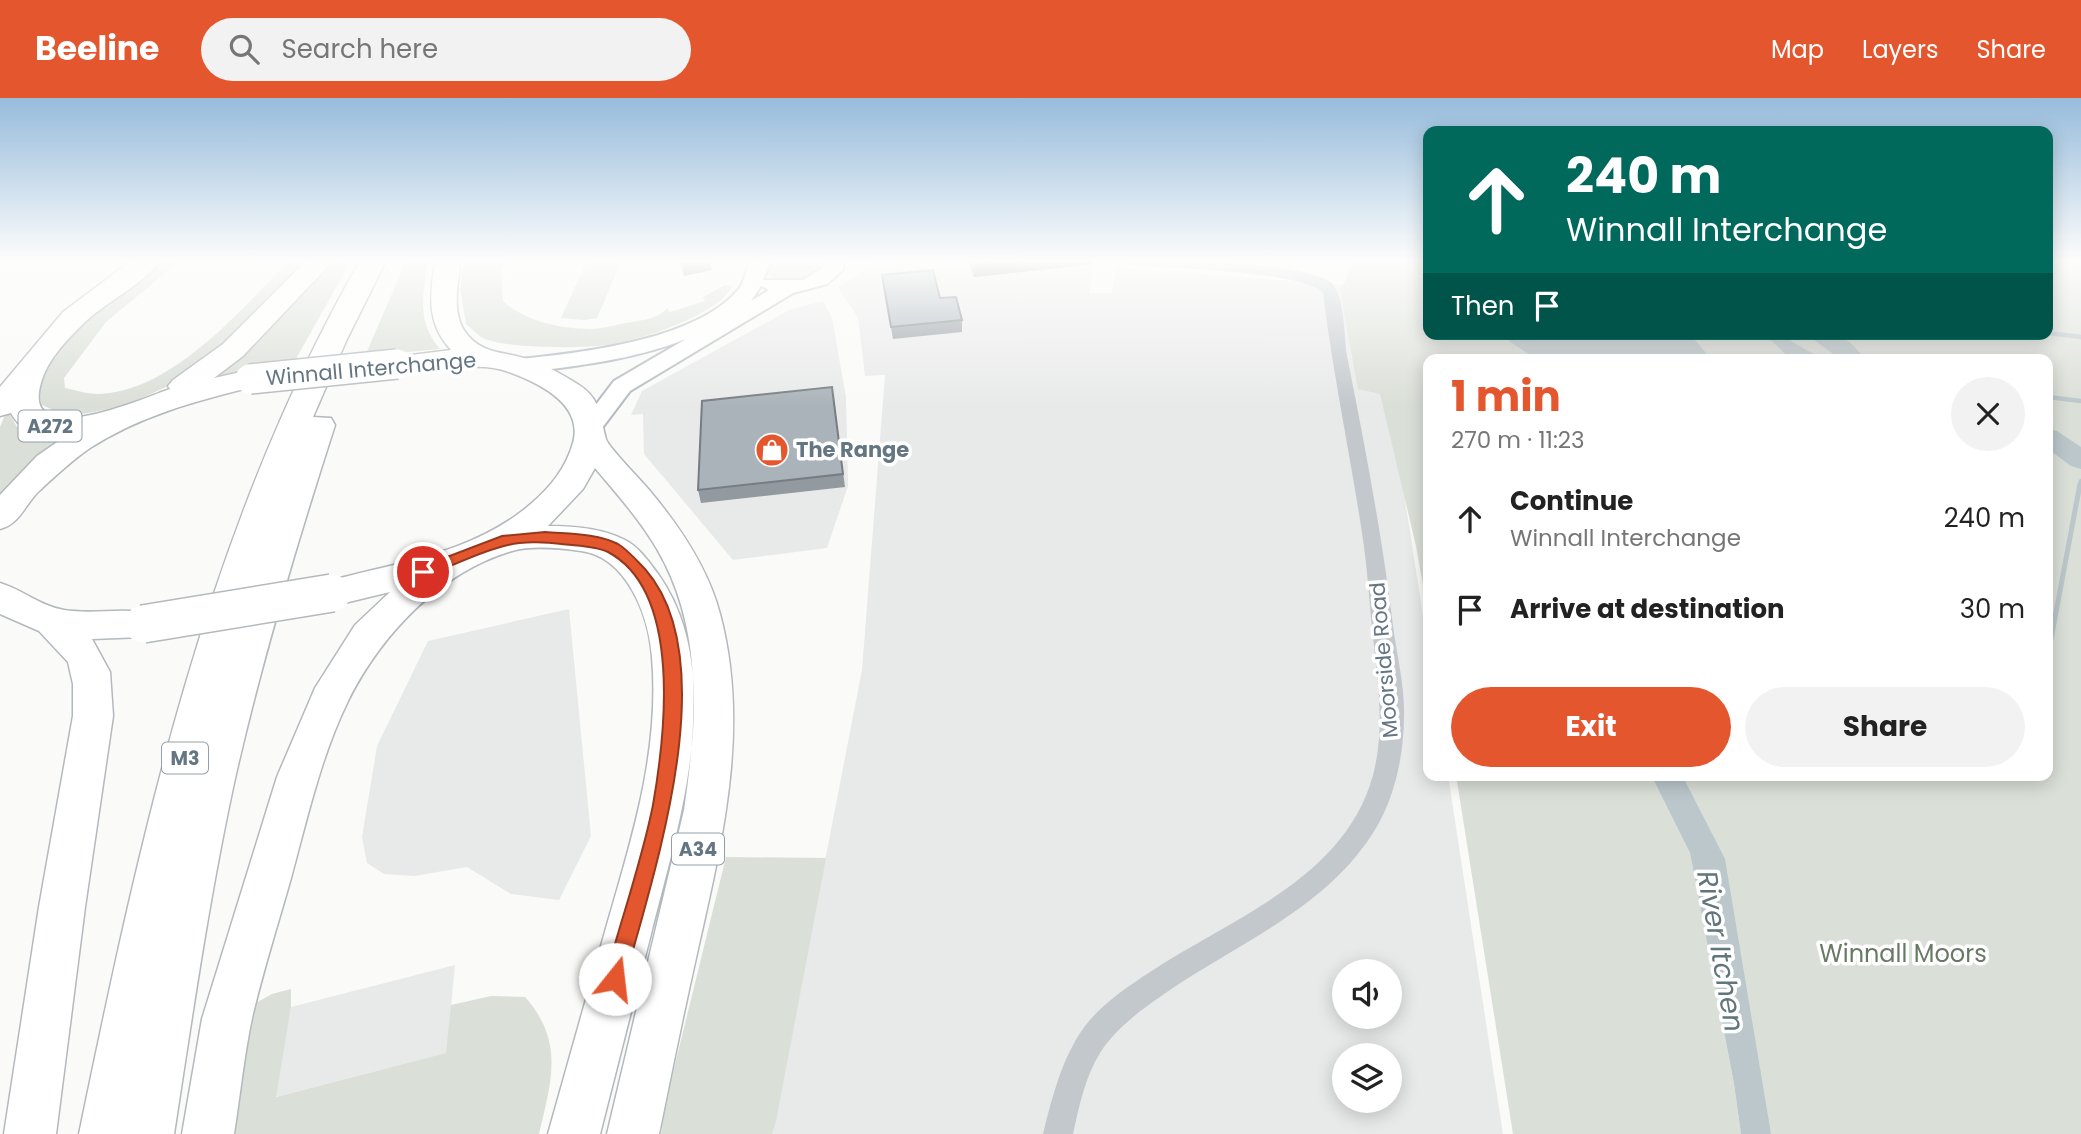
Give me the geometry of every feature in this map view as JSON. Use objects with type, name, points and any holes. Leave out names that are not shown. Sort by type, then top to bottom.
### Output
[{"type":"highway","name":"A272","points":[[0,407],[73,318],[84,309]]},
{"type":"highway","points":[[156,403],[233,351],[273,309]]},
{"type":"highway","name":"M3","points":[[105,1134],[144,932],[194,719],[250,539],[305,399],[349,309]]},
{"type":"highway","name":"M3","points":[[148,1134],[178,957],[214,782],[249,647],[279,544],[320,424],[346,358],[370,309]]},
{"type":"highway","points":[[445,309],[444,318],[454,339],[479,359]]},
{"type":"highway","name":"Winnall Interchange","points":[[0,518],[12,499],[44,467],[123,417],[189,392],[250,379],[397,364],[479,359],[520,366],[558,383],[576,397],[586,411],[591,435]]},
{"type":"highway","name":"A272","points":[[30,369],[24,391],[24,409],[30,420],[37,424],[79,425],[123,417]]},
{"type":"highway","points":[[0,596],[10,605],[51,620],[116,627],[398,580],[507,539],[553,506],[581,470],[591,435]]},
{"type":"highway","name":"A34","points":[[591,435],[683,563],[699,607],[709,646],[715,694],[713,747],[705,818],[633,1134]]},
{"type":"highway","name":"A34","points":[[507,539],[565,538],[612,548],[628,560],[648,583],[659,606],[670,646],[673,680],[669,755],[662,807],[574,1134]]},
{"type":"highway","points":[[208,1134],[227,1019],[298,777],[329,699],[368,635],[412,593],[449,563]]},
{"type":"highway","points":[[30,1134],[62,907],[93,716],[95,687],[83,652],[51,620]]},
{"type":"street","points":[[520,366],[604,356],[675,334],[711,319],[726,309]]},
{"type":"street","points":[[591,435],[611,397],[622,386],[751,309]]},
{"type":"street","name":"Moorside Road","points":[[1058,1134],[1066,1095],[1095,1036],[1129,1003],[1169,973],[1268,916],[1303,892],[1350,847],[1370,818],[1383,786],[1393,716],[1372,534],[1333,309]]},
{"type":"shaded area","points":[[790,309],[827,309],[832,318],[846,397],[848,486],[827,548],[733,560],[644,454],[643,414],[631,415],[642,391]]},
{"type":"shaded area","points":[[852,309],[1375,309],[1423,616],[1423,781],[1449,781],[1503,1134],[772,1134],[862,670],[885,375],[865,376],[858,318]]},
{"type":"shaded area","points":[[569,609],[591,836],[559,900],[511,894],[467,867],[414,876],[384,874],[367,863],[362,837],[377,746],[428,641]]},
{"type":"shaded area","points":[[455,965],[447,1053],[275,1097],[291,1007]]},
{"type":"green space","points":[[98,309],[121,309],[106,322],[64,378],[65,388],[85,393],[124,390],[151,380],[177,365],[242,309],[260,309],[196,369],[168,386],[116,407],[82,414],[57,412],[42,405],[38,389],[58,347]]},
{"type":"green space","points":[[284,309],[324,309],[293,364],[239,372],[208,381],[241,356]]},
{"type":"green space","points":[[385,309],[423,309],[427,328],[440,349],[365,356]]},
{"type":"green space","points":[[464,309],[514,309],[532,319],[555,325],[590,329],[649,319],[665,309],[670,312],[708,309],[679,324],[643,337],[601,346],[527,346],[494,342],[483,338],[466,324]]},
{"type":"green space","points":[[565,309],[601,309],[597,318],[561,318]]},
{"type":"green space","points":[[1344,309],[1423,309],[1423,340],[1507,340],[1528,354],[1423,354],[1423,586],[1380,394],[1358,389]]},
{"type":"green space","name":"Winnall Moors","points":[[2053,309],[2081,309],[2081,1134],[1752,1134],[1708,863],[1669,781],[2053,781],[2053,354],[1790,354],[1772,340],[2053,340]]},
{"type":"green space","points":[[1692,340],[1769,340],[1785,354],[1707,354]]},
{"type":"green space","points":[[7,410],[17,427],[46,432],[88,429],[0,496],[0,427]]},
{"type":"green space","points":[[1457,781],[1654,781],[1690,853],[1741,1134],[1513,1134]]},
{"type":"green space","points":[[726,857],[826,858],[776,1121],[772,1134],[661,1134],[665,1105]]},
{"type":"green space","points":[[291,989],[291,1007],[276,1097],[446,1053],[451,1005],[491,996],[525,997],[546,1030],[552,1063],[548,1097],[539,1134],[225,1134],[254,1004],[272,994]]},
{"type":"water","points":[[1507,340],[1694,340],[1707,354],[1528,354]]},
{"type":"water","points":[[1769,340],[1789,340],[1813,354],[1785,354]]},
{"type":"water","name":"River Itchen","points":[[1654,781],[1685,781],[1725,859],[1771,1134],[1741,1134],[1690,853]]},
{"type":"building","points":[[888,309],[959,309],[962,320],[891,327]]},
{"type":"building","name":"The Range","points":[[832,387],[843,474],[698,490],[702,401]]},
{"type":"waterway","points":[[2053,334],[2081,337]]},
{"type":"waterway","points":[[1829,340],[1848,354]]},
{"type":"waterway","points":[[2053,398],[2081,401]]},
{"type":"waterway","points":[[2053,440],[2081,460]]},
{"type":"waterway","points":[[2080,486],[2081,481]]},
{"type":"waterway","points":[[2053,628],[2080,484]]},
{"type":"place","name":"The Range","points":[[772,450]]},
{"type":"route","points":[[423,572],[507,539],[565,538],[612,548],[628,560],[648,583],[659,606],[670,646],[673,680],[669,755],[662,807],[615,979]]}]
